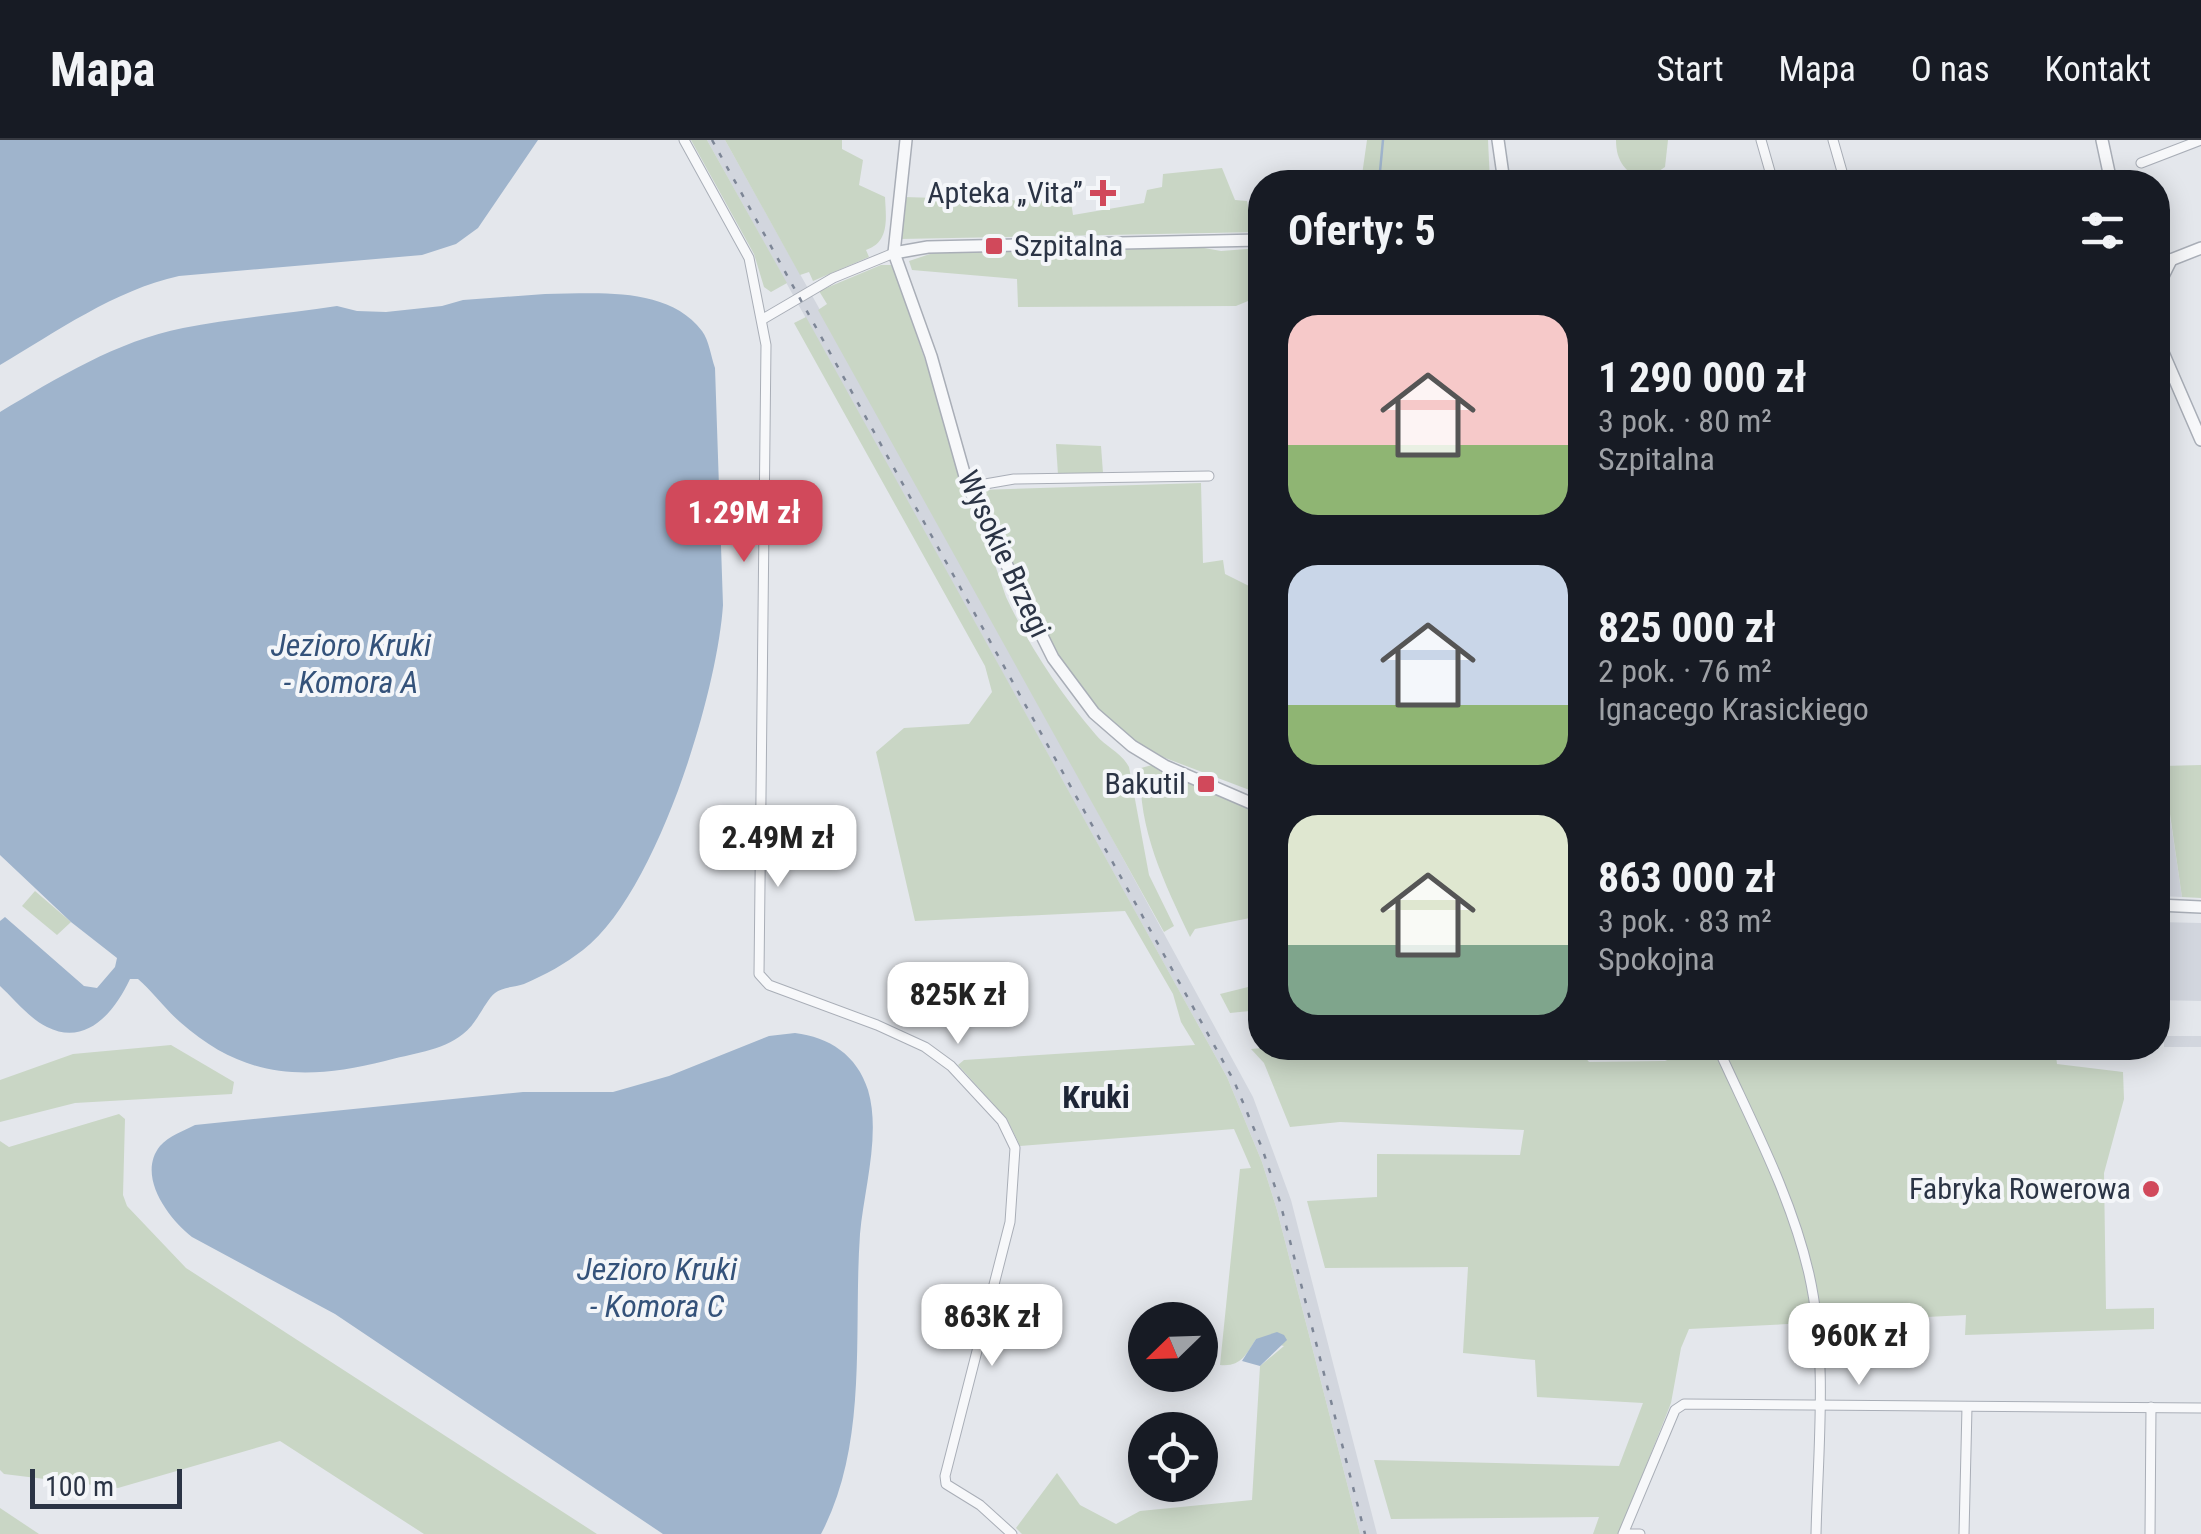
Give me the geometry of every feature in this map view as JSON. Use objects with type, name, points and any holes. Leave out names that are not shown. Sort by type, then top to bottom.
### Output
[{"type":"street","points":[[684,140],[749,258],[763,319],[767,359],[759,974],[769,985],[924,1047],[951,1066],[1002,1120],[1015,1148],[1010,1222],[944,1476],[946,1484],[1012,1534]]},
{"type":"street","name":"Wysokie Brzegi","points":[[906,140],[894,252],[931,356],[968,487],[1053,658],[1094,713],[1132,746],[1165,766],[1248,801]]},
{"type":"street","points":[[1498,140],[1502,170]]},
{"type":"street","points":[[1761,140],[1770,170]]},
{"type":"street","points":[[1833,140],[1842,170]]},
{"type":"street","points":[[2102,140],[2108,170]]},
{"type":"street","points":[[2142,163],[2194,142]]},
{"type":"street","points":[[763,319],[834,278],[894,252],[928,247],[1248,240]]},
{"type":"street","points":[[2170,264],[2201,248]]},
{"type":"street","points":[[2170,369],[2201,440]]},
{"type":"street","points":[[968,487],[1014,479],[1209,476]]},
{"type":"street","points":[[2170,906],[2201,907]]},
{"type":"street","points":[[1723,1060],[1785,1199],[1803,1251],[1818,1334],[1816,1534]]},
{"type":"street","points":[[1640,1534],[1623,1534],[1678,1406],[2201,1408]]},
{"type":"street","points":[[1964,1534],[1967,1407]]},
{"type":"street","points":[[2150,1407],[2150,1534]]},
{"type":"shaded area","points":[[707,140],[725,140],[979,594],[1253,1097],[1291,1200],[1377,1534],[1360,1534],[1277,1210],[1227,1077]]},
{"type":"shaded area","points":[[2170,816],[2182,897],[2170,896]]},
{"type":"shaded area","points":[[2170,922],[2201,923],[2201,1001],[2170,1000]]},
{"type":"shaded area","points":[[2170,1036],[2201,1036],[2201,1047],[2170,1047]]},
{"type":"green space","points":[[691,140],[707,140],[787,283],[771,292],[764,287],[754,254]]},
{"type":"green space","points":[[725,140],[842,140],[842,149],[863,160],[859,185],[885,197],[885,228],[879,241],[866,250],[869,257],[813,281],[809,272],[800,275]]},
{"type":"green space","points":[[1367,140],[1488,140],[1489,170],[1363,170]]},
{"type":"green space","points":[[1616,140],[1668,140],[1665,167],[1627,170],[1620,160]]},
{"type":"green space","points":[[1222,168],[1235,200],[1247,201],[1248,232],[900,239],[904,197],[1071,202],[1073,215],[1144,203],[1147,190],[1162,187],[1163,174]]},
{"type":"green space","points":[[1193,246],[1221,251],[1248,249],[1248,301],[1236,306],[1018,307],[1017,279],[912,270],[909,261],[933,253]]},
{"type":"green space","points":[[881,265],[891,265],[897,278],[1006,597],[1035,651],[1070,703],[1129,767],[1149,875],[1174,926],[1164,932],[818,310],[827,304],[819,291]]},
{"type":"green space","points":[[806,317],[1227,1077],[1277,1210],[1360,1534],[1022,1534],[1016,1528],[1057,1473],[1080,1505],[1116,1524],[1140,1511],[1252,1500],[1260,1366],[1284,1346],[1256,1339],[1238,1362],[1220,1365],[1240,1169],[1251,1168],[1234,1129],[1020,1146],[1007,1119],[958,1065],[964,1060],[1195,1045],[1181,1022],[1173,994],[1125,911],[915,921],[876,752],[904,728],[969,724],[992,692],[985,666],[794,323]]},
{"type":"green space","points":[[1056,444],[1101,446],[1103,473],[1058,475]]},
{"type":"green space","points":[[1201,483],[1203,563],[1223,560],[1225,574],[1248,586],[1248,789],[1123,742],[1057,670],[980,490]]},
{"type":"green space","points":[[1152,765],[1248,805],[1248,918],[1195,929],[1190,937],[1148,834],[1141,768]]},
{"type":"green space","points":[[2201,765],[2201,898],[2182,897],[2170,814],[2170,766]]},
{"type":"green space","points":[[35,891],[71,922],[57,935],[22,906]]},
{"type":"green space","points":[[1248,987],[1248,1011],[1230,1013],[1220,994]]},
{"type":"green space","points":[[171,1045],[234,1082],[232,1094],[75,1103],[0,1122],[0,1080],[73,1054]]},
{"type":"green space","points":[[1261,1060],[2056,1060],[2057,1064],[2123,1072],[2124,1099],[2104,1173],[2106,1309],[2154,1308],[2154,1329],[1965,1335],[1966,1315],[1689,1329],[1681,1348],[1671,1403],[1619,1534],[1593,1534],[1599,1517],[1391,1519],[1374,1460],[1619,1466],[1643,1403],[1537,1397],[1535,1360],[1463,1353],[1468,1267],[1325,1268],[1307,1201],[1377,1197],[1377,1154],[1520,1155],[1524,1130],[1340,1122],[1290,1127]]},
{"type":"green space","points":[[119,1114],[125,1119],[123,1195],[127,1206],[186,1268],[597,1534],[424,1534],[280,1441],[118,1488],[4,1474],[0,1470],[0,1141],[9,1147]]},
{"type":"green space","points":[[0,1508],[39,1534],[0,1534]]},
{"type":"water","points":[[0,140],[538,140],[478,228],[456,244],[422,255],[179,276],[155,282],[64,326],[0,365]]},
{"type":"water","name":"Jezioro Kruki - Komora A","points":[[545,294],[629,295],[670,306],[702,331],[715,368],[723,605],[718,643],[709,689],[678,790],[635,885],[610,923],[562,965],[495,993],[455,1040],[356,1067],[302,1072],[252,1065],[204,1041],[138,979],[130,979],[108,1014],[87,1029],[61,1032],[28,1014],[0,986],[0,921],[5,917],[84,986],[97,988],[115,967],[117,958],[71,922],[0,855],[0,412],[111,351],[183,328],[337,306],[386,312],[463,300]]},
{"type":"water","name":"Jezioro Kruki - Komora C","points":[[795,1033],[830,1044],[857,1067],[868,1090],[873,1125],[860,1234],[853,1425],[836,1499],[821,1534],[663,1534],[335,1314],[192,1237],[165,1208],[154,1183],[152,1170],[160,1146],[195,1125],[523,1092],[613,1092],[669,1076],[769,1036]]},
{"type":"water","points":[[1277,1332],[1287,1340],[1260,1366],[1242,1361],[1256,1339]]},
{"type":"waterway","points":[[1380,170],[1383,140]]},
{"type":"railway","points":[[712,140],[1234,1081],[1280,1202],[1365,1534]]},
{"type":"place","name":"Apteka „Vita”","points":[[1103,193]]},
{"type":"place","name":"Szpitalna","points":[[994,246]]},
{"type":"place","name":"Bakutil","points":[[1206,784]]},
{"type":"place","name":"Fabryka Rowerowa","points":[[2151,1189]]},
{"type":"district","name":"Kruki","points":[[1096,1097]]}]
